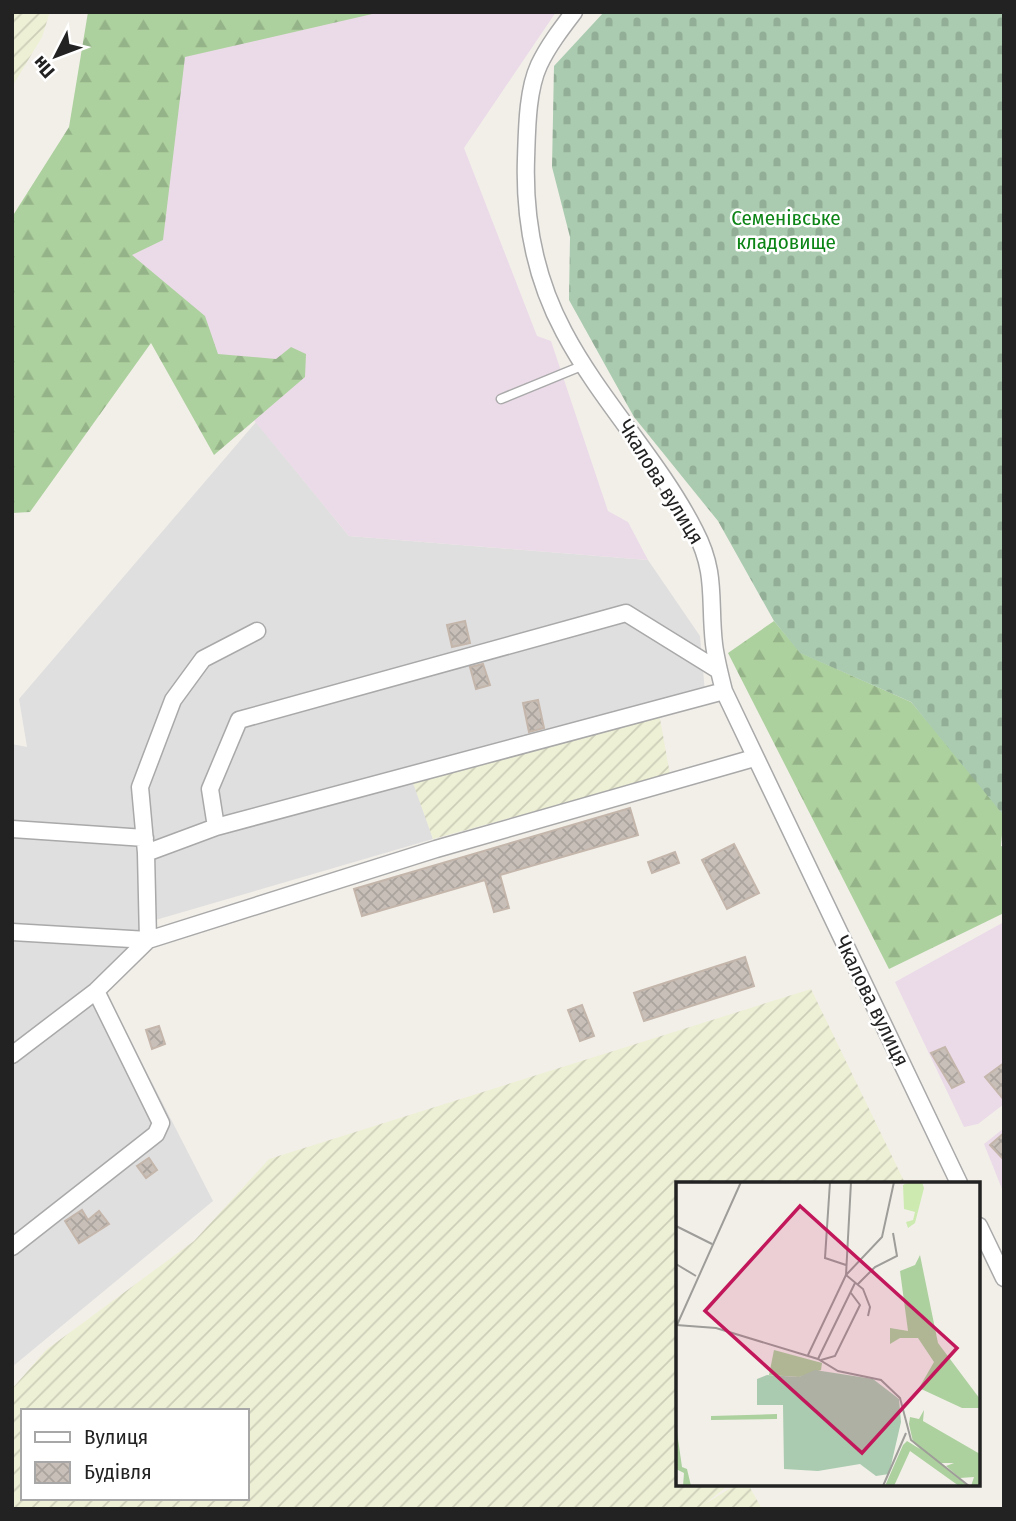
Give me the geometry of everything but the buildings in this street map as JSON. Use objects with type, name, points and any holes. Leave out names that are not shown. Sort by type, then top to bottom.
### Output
[{"type":"street","name":"Чкалова вулиця","points":[[574,12],[555,37],[538,67],[527,119],[524,195],[533,253],[564,333],[695,530],[712,581],[714,642],[724,691],[959,1182]]},
{"type":"street","points":[[216,827],[210,789],[239,720],[626,613],[718,670]]},
{"type":"street","points":[[12,1055],[96,991],[148,940],[146,846],[140,788],[173,700],[203,659],[257,631]]},
{"type":"street","points":[[12,829],[146,846],[724,691]]},
{"type":"street","points":[[12,932],[148,940],[436,849],[754,758]]},
{"type":"street","points":[[12,1247],[156,1134],[161,1124],[96,991]]},
{"type":"street","points":[[981,1230],[1004,1278]]},
{"type":"lane","points":[[501,399],[584,365]]},
{"type":"shaded area","points":[[367,12],[556,12],[464,148],[537,336],[551,341],[608,511],[628,522],[648,560],[349,536],[106,240],[139,40]]},
{"type":"shaded area","points":[[256,422],[349,536],[648,560],[700,636],[705,692],[414,783],[433,839],[152,921],[105,991],[213,1201],[12,1367],[12,744],[27,747],[19,699]]},
{"type":"shaded area","points":[[1004,922],[1004,1104],[978,1124],[964,1127],[895,982]]},
{"type":"shaded area","points":[[1004,1128],[1004,1194],[984,1144]]},
{"type":"green space","points":[[12,12],[50,12],[42,37],[12,87]]},
{"type":"green space","points":[[88,12],[381,12],[185,57],[163,240],[132,255],[205,316],[218,354],[276,359],[291,347],[306,354],[305,377],[214,455],[151,343],[30,512],[12,513],[12,217],[69,127]]},
{"type":"green space","name":"Семенівське кладовище","points":[[604,12],[1004,12],[1004,816],[911,702],[800,653],[774,621],[718,521],[634,417],[569,300],[570,237],[552,167],[554,66]]},
{"type":"green space","points":[[774,621],[801,653],[911,702],[1004,812],[1001,846],[1004,847],[1004,913],[889,969],[728,653]]},
{"type":"green space","points":[[659,713],[670,774],[433,839],[413,783]]},
{"type":"green space","points":[[811,989],[905,1182],[676,1182],[676,1486],[728,1486],[705,1504],[734,1486],[749,1486],[762,1509],[12,1509],[12,1389],[46,1350],[194,1241],[269,1159]]}]
